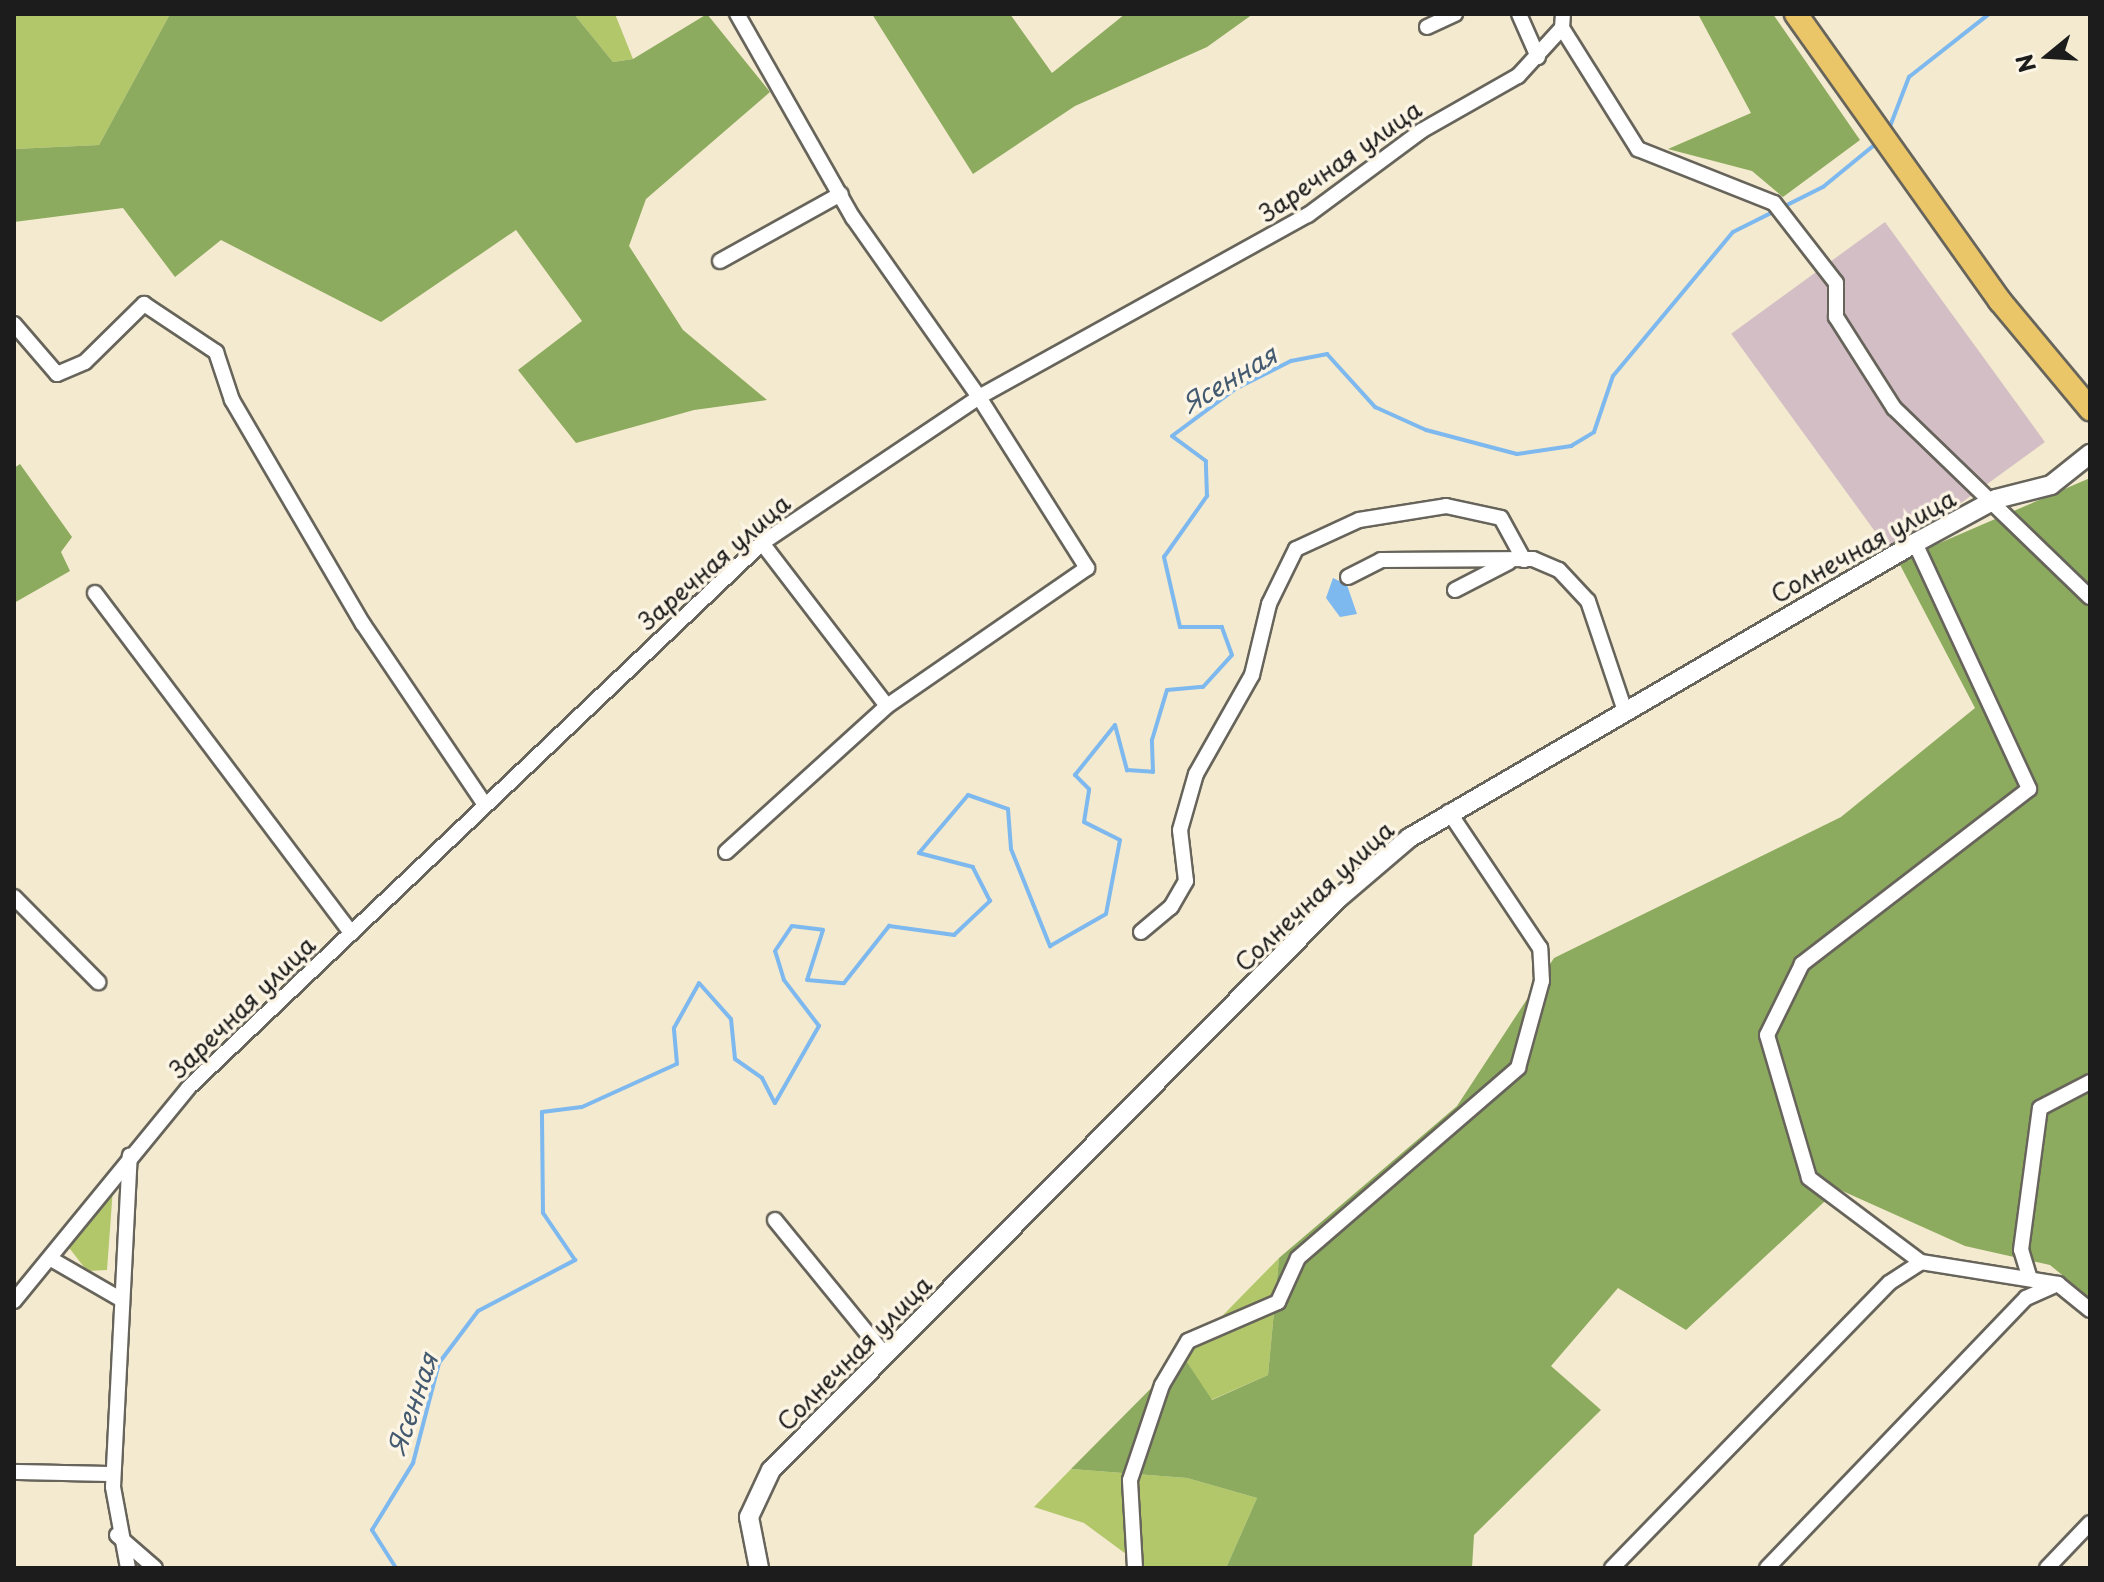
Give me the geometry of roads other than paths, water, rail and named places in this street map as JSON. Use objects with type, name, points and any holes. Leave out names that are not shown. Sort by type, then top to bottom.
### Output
[{"type":"main road","points":[[1796,14],[1910,179],[2090,409]]},
{"type":"street","points":[[726,852],[887,706],[1087,568],[979,397],[841,194],[737,14]]},
{"type":"street","points":[[1427,27],[1455,14]]},
{"type":"street","points":[[1519,14],[1538,57]]},
{"type":"street","points":[[1562,21],[1638,149],[1774,203],[1836,283],[1836,317],[1894,408],[1996,499],[2090,597]]},
{"type":"street","name":"Заречная улица","points":[[14,1301],[51,1259],[130,1154],[189,1087],[762,543],[979,397],[1308,215],[1421,131],[1538,57],[1562,21]]},
{"type":"street","points":[[720,261],[841,194]]},
{"type":"street","points":[[14,324],[57,374],[85,362],[144,304],[216,352],[232,400],[363,624],[485,805]]},
{"type":"street","name":"Солнечная улица","points":[[759,1568],[749,1517],[771,1470],[1340,897],[1449,812],[1624,708],[1996,499],[2051,485],[2090,454]]},
{"type":"street","points":[[1141,932],[1171,907],[1186,881],[1180,830],[1196,774],[1252,675],[1269,604],[1296,549],[1359,520],[1446,506],[1501,518],[1518,560]]},
{"type":"street","points":[[762,543],[887,706]]},
{"type":"street","points":[[1915,543],[2029,789],[1802,964],[1767,1035],[1809,1178],[1921,1262],[2058,1284],[2090,1310]]},
{"type":"street","points":[[1348,577],[1381,560],[1518,560],[1559,570],[1588,601],[1624,708]]},
{"type":"street","points":[[1455,590],[1518,560]]},
{"type":"street","points":[[95,593],[351,933]]},
{"type":"street","points":[[1135,1568],[1130,1480],[1162,1385],[1188,1341],[1278,1302],[1298,1258],[1518,1068],[1542,981],[1540,948],[1449,812]]},
{"type":"street","points":[[14,897],[98,982]]},
{"type":"street","points":[[2030,1279],[2021,1250],[2040,1108],[2090,1082]]},
{"type":"street","points":[[128,1568],[117,1535],[113,1474],[130,1154]]},
{"type":"street","points":[[775,1220],[885,1355]]},
{"type":"street","points":[[51,1259],[122,1300]]},
{"type":"street","points":[[1612,1568],[1889,1283],[1921,1262]]},
{"type":"street","points":[[1767,1568],[2026,1298],[2058,1284]]},
{"type":"street","points":[[14,1472],[113,1474]]},
{"type":"street","points":[[2047,1568],[2090,1523]]},
{"type":"street","points":[[117,1535],[155,1568]]},
{"type":"water","points":[[1333,578],[1347,585],[1357,614],[1340,617],[1326,598]]},
{"type":"waterway","name":"Ясенная","points":[[1889,129],[1909,77],[1989,14]]},
{"type":"waterway","name":"Ясенная","points":[[396,1568],[372,1530],[413,1463],[439,1363],[478,1311],[575,1260],[543,1213],[542,1112],[582,1107],[677,1064],[674,1028],[699,983],[731,1019],[735,1059],[762,1078],[775,1103],[819,1026],[784,980],[775,951],[792,926],[823,930],[807,980],[844,983],[889,926],[954,935],[990,901],[973,867],[919,853],[968,795],[1008,809],[1011,849],[1050,946],[1106,914],[1120,840],[1084,822],[1089,789],[1075,775],[1115,725],[1127,770],[1153,772],[1152,740],[1167,690],[1203,687],[1232,655],[1222,627],[1180,627],[1164,557],[1207,496],[1206,461],[1172,436],[1235,389],[1291,361],[1327,354],[1375,407],[1426,430],[1517,454],[1571,446],[1594,432],[1613,376],[1733,232],[1823,187],[1878,142]]}]
